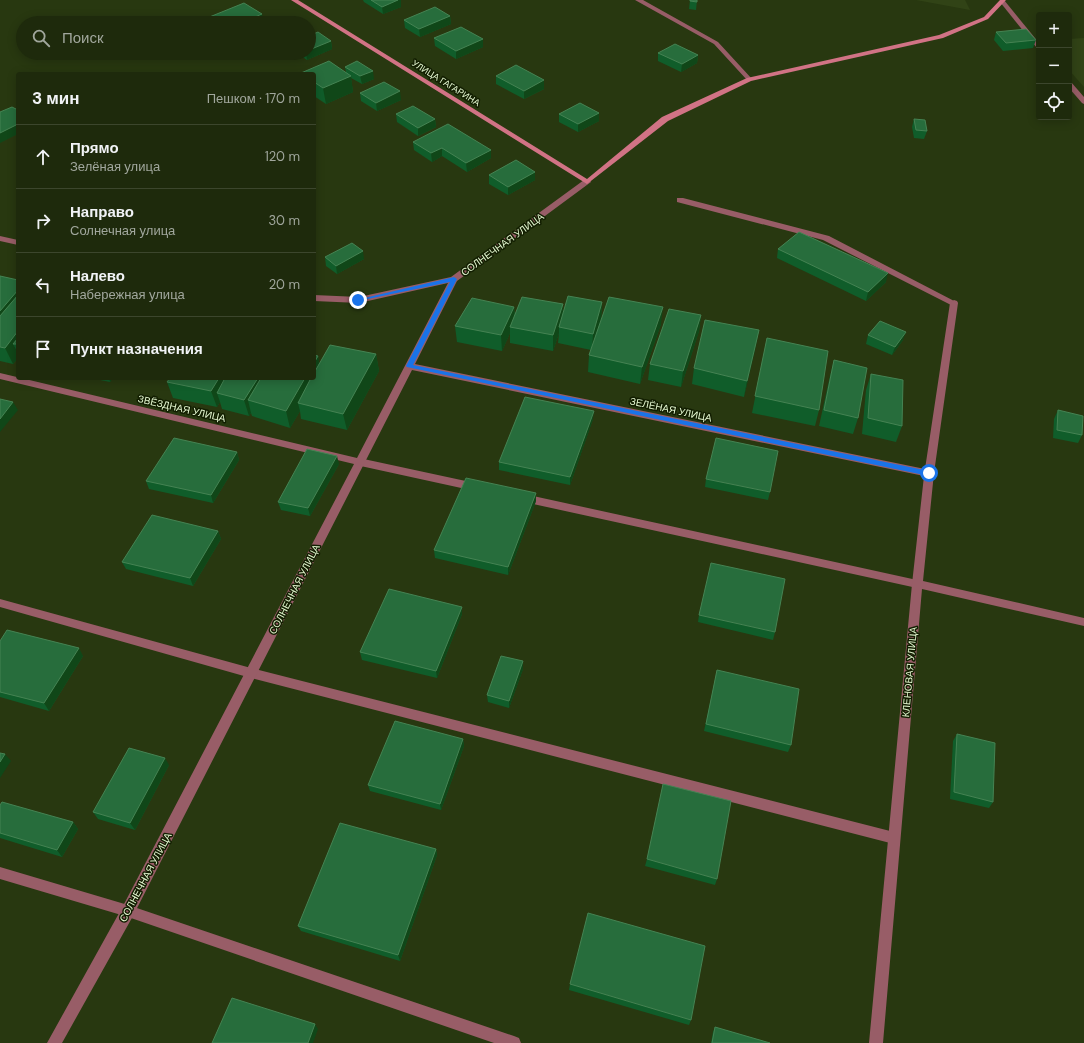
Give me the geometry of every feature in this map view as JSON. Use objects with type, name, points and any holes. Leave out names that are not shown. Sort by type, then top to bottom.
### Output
[{"type":"street","name":"УЛИЦА ГАГАРИНА","points":[[294,0],[587,182]]},
{"type":"street","points":[[638,0],[716,43],[749,79]]},
{"type":"street","points":[[587,182],[665,119],[749,79],[941,36],[986,18],[1002,1],[1036,43]]},
{"type":"street","points":[[1070,84],[1084,102]]},
{"type":"street","name":"СОЛНЕЧНАЯ УЛИЦА","points":[[54,1043],[128,911],[454,279],[587,182]]},
{"type":"street","name":"КЛЕНОВАЯ УЛИЦА","points":[[680,200],[826,238],[954,303],[929,473],[917,584],[876,1043]]},
{"type":"street","points":[[0,238],[16,242]]},
{"type":"street","points":[[316,298],[358,300],[454,279]]},
{"type":"street","name":"ЗЕЛЁНАЯ УЛИЦА","points":[[409,366],[929,473]]},
{"type":"street","name":"ЗВЁЗДНАЯ УЛИЦА","points":[[0,376],[16,380]]},
{"type":"street","name":"ЗВЁЗДНАЯ УЛИЦА","points":[[17,380],[359,462],[483,489]]},
{"type":"street","points":[[514,496],[1084,622]]},
{"type":"street","points":[[0,603],[251,673],[894,838]]},
{"type":"street","points":[[0,873],[128,911],[514,1043]]},
{"type":"shaded area","points":[[916,0],[965,0],[970,10]]},
{"type":"shaded area","points":[[1084,38],[1084,87],[1072,73],[1072,39]]},
{"type":"building","points":[[371,0],[398,0],[382,7]]},
{"type":"building","points":[[697,0],[697,2],[690,1]]},
{"type":"building","points":[[244,3],[262,14],[257,16],[212,16]]},
{"type":"building","points":[[435,7],[450,16],[419,29],[404,20]]},
{"type":"building","points":[[461,27],[483,39],[456,51],[434,38]]},
{"type":"building","points":[[1026,29],[1036,40],[1006,43],[996,32]]},
{"type":"building","points":[[318,32],[331,41],[316,47],[316,33]]},
{"type":"building","points":[[675,44],[698,55],[682,64],[658,53]]},
{"type":"building","points":[[329,61],[351,76],[323,88],[316,83],[316,72],[303,72]]},
{"type":"building","points":[[357,61],[373,71],[360,76],[345,67]]},
{"type":"building","points":[[516,65],[544,80],[524,91],[496,76]]},
{"type":"building","points":[[384,82],[400,91],[376,103],[360,93]]},
{"type":"building","points":[[580,103],[599,113],[578,124],[559,114]]},
{"type":"building","points":[[413,106],[435,119],[418,128],[396,114]]},
{"type":"building","points":[[12,107],[16,109],[16,125],[0,133],[0,112]]},
{"type":"building","points":[[914,119],[925,120],[927,131],[916,130]]},
{"type":"building","points":[[448,124],[491,150],[466,163],[442,148],[431,153],[413,142]]},
{"type":"building","points":[[516,160],[535,172],[508,187],[489,175]]},
{"type":"building","points":[[799,232],[888,273],[868,292],[778,249]]},
{"type":"building","points":[[352,243],[363,251],[336,266],[325,257]]},
{"type":"building","points":[[0,276],[16,280],[16,292],[0,311]]},
{"type":"building","points":[[568,296],[602,302],[593,334],[559,327]]},
{"type":"building","points":[[16,297],[16,334],[5,348],[0,347],[0,316]]},
{"type":"building","points":[[522,297],[563,304],[553,335],[510,327]]},
{"type":"building","points":[[609,297],[663,307],[642,367],[589,355]]},
{"type":"building","points":[[472,298],[514,307],[501,335],[455,326]]},
{"type":"building","points":[[669,309],[701,315],[683,371],[650,364]]},
{"type":"building","points":[[705,320],[759,330],[747,381],[694,368]]},
{"type":"building","points":[[880,321],[906,332],[895,347],[868,335]]},
{"type":"building","points":[[767,338],[828,351],[819,410],[755,396]]},
{"type":"building","points":[[330,345],[376,354],[343,414],[298,403],[310,380],[316,380],[316,370]]},
{"type":"building","points":[[834,360],[867,368],[858,418],[824,410]]},
{"type":"building","points":[[871,374],[903,380],[902,426],[868,418]]},
{"type":"building","points":[[168,380],[218,380],[211,391],[167,382]]},
{"type":"building","points":[[224,380],[257,380],[244,400],[217,393]]},
{"type":"building","points":[[260,380],[304,380],[286,411],[248,400]]},
{"type":"building","points":[[525,397],[594,411],[570,477],[499,462]]},
{"type":"building","points":[[0,399],[13,402],[0,419]]},
{"type":"building","points":[[1058,410],[1083,416],[1082,435],[1057,430]]},
{"type":"building","points":[[174,438],[237,452],[211,495],[146,481]]},
{"type":"building","points":[[716,438],[778,451],[770,492],[706,479]]},
{"type":"building","points":[[307,449],[337,456],[308,508],[278,502]]},
{"type":"building","points":[[466,478],[536,493],[508,567],[434,550]]},
{"type":"building","points":[[152,515],[218,531],[190,578],[122,562]]},
{"type":"building","points":[[711,563],[785,579],[775,632],[699,615]]},
{"type":"building","points":[[389,589],[462,607],[436,671],[360,652]]},
{"type":"building","points":[[7,630],[79,648],[44,703],[0,692],[0,641]]},
{"type":"building","points":[[501,656],[523,661],[509,701],[487,695]]},
{"type":"building","points":[[717,670],[799,689],[791,745],[706,724]]},
{"type":"building","points":[[395,721],[463,739],[440,804],[368,785]]},
{"type":"building","points":[[957,734],[995,743],[993,802],[954,792]]},
{"type":"building","points":[[129,748],[165,758],[130,823],[93,812]]},
{"type":"building","points":[[0,753],[5,754],[0,762]]},
{"type":"building","points":[[663,784],[731,801],[717,879],[647,859]]},
{"type":"building","points":[[2,802],[73,822],[57,850],[0,833],[0,805]]},
{"type":"building","points":[[340,823],[436,849],[398,955],[298,926]]},
{"type":"building","points":[[588,913],[705,946],[691,1020],[570,984]]},
{"type":"building","points":[[232,998],[315,1024],[308,1043],[212,1043]]},
{"type":"building","points":[[715,1027],[770,1043],[712,1043]]},
{"type":"route","points":[[358,300],[454,279],[409,366],[929,473]]}]
